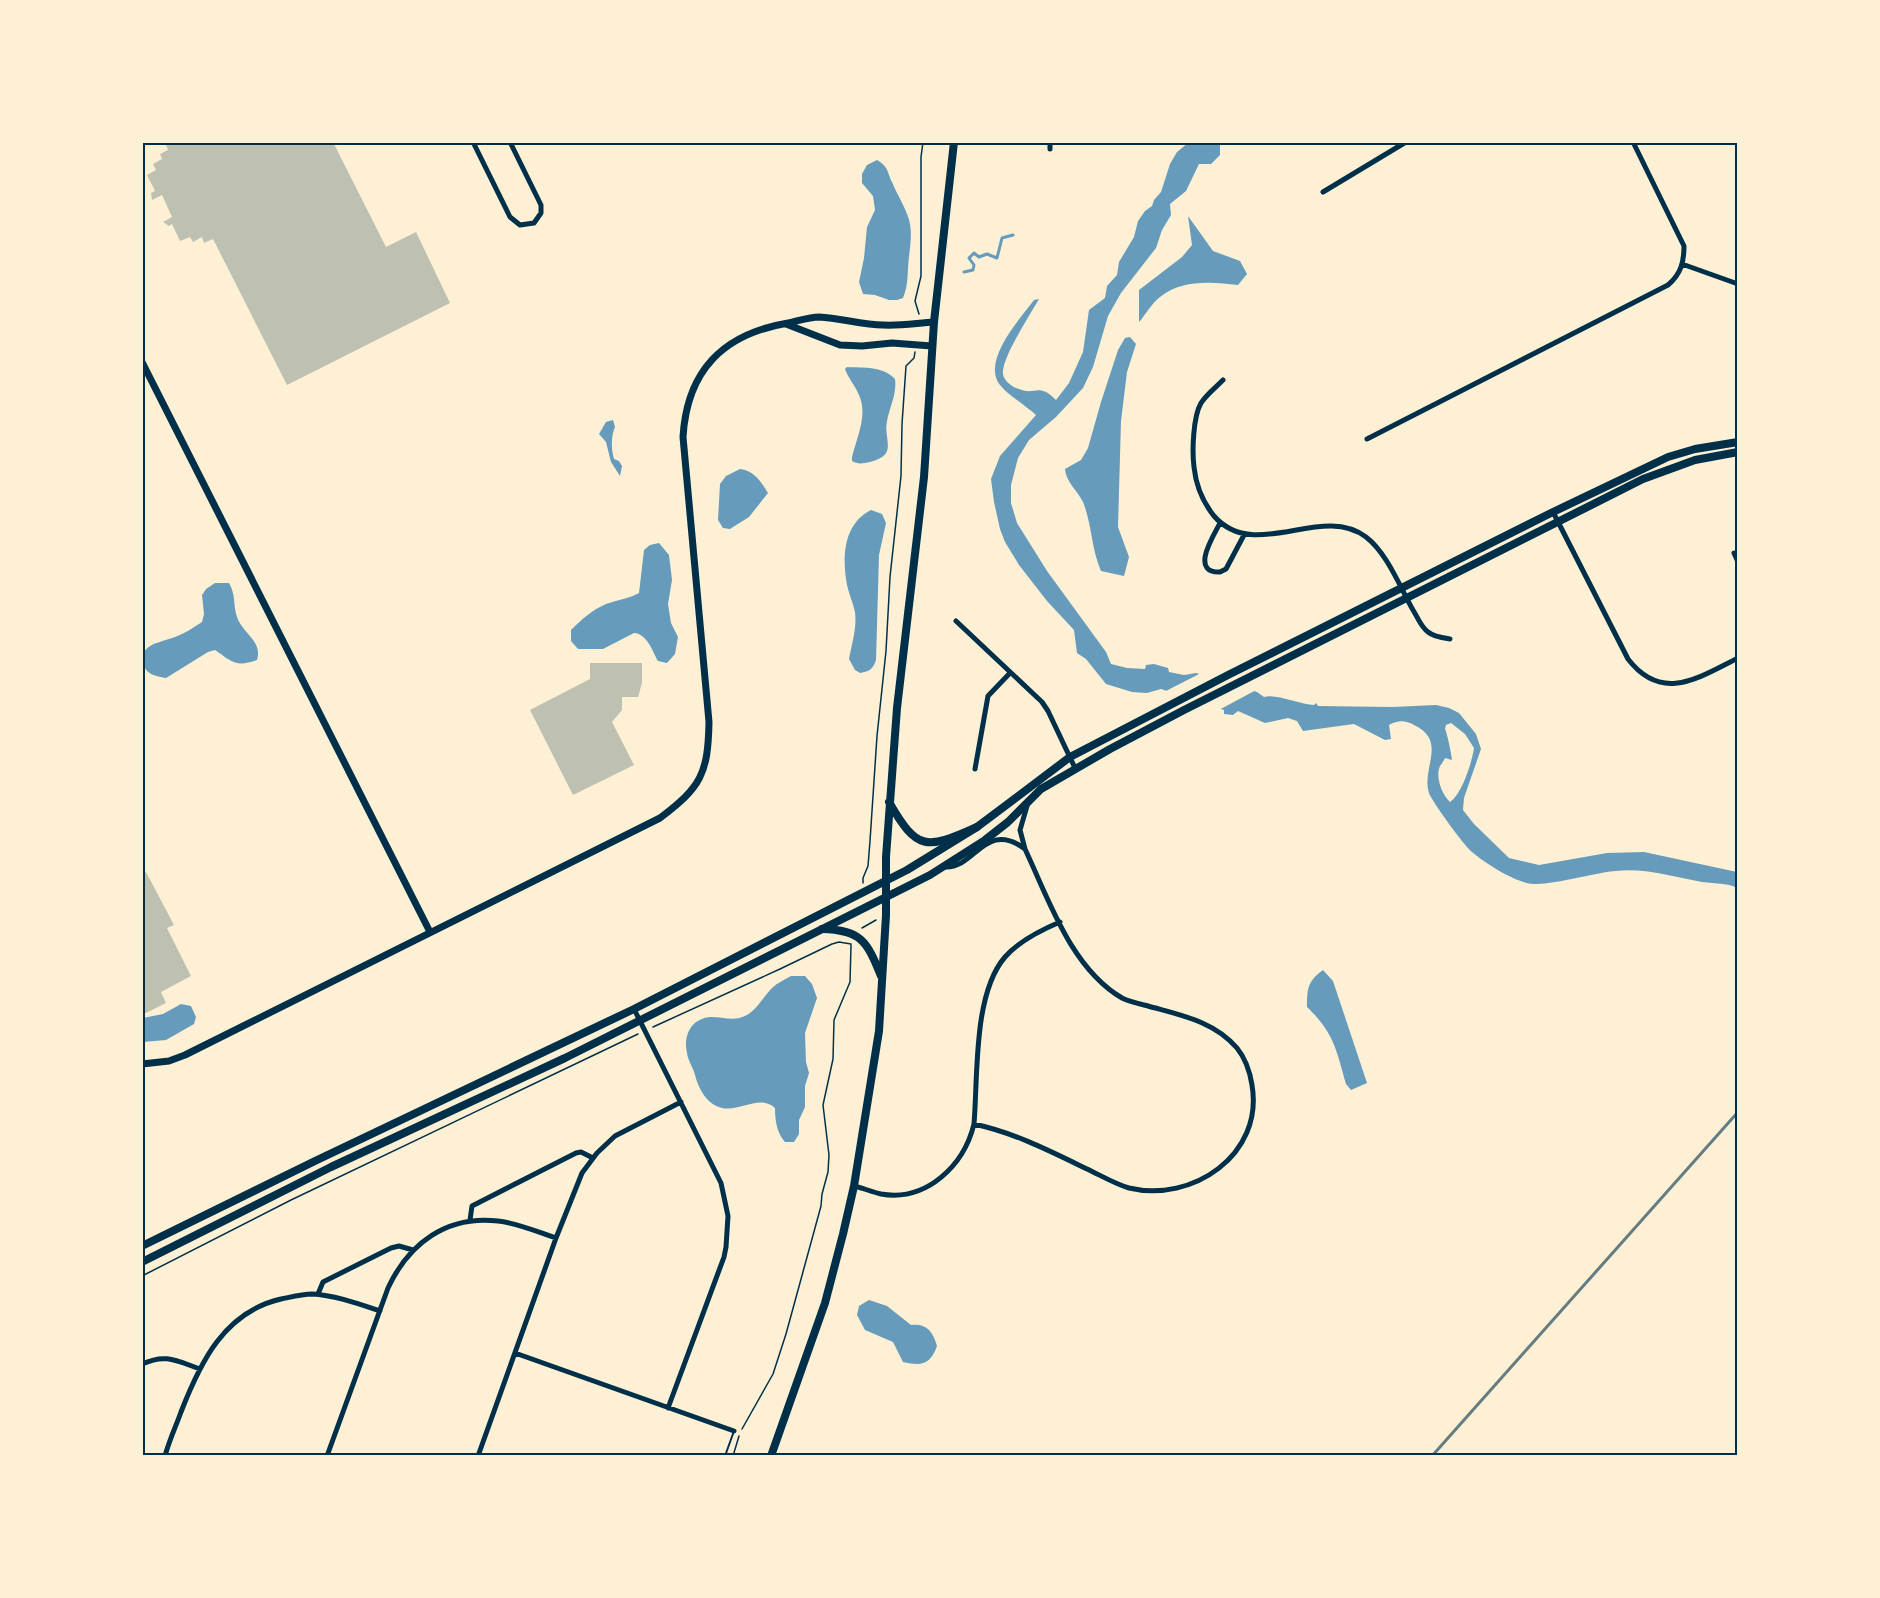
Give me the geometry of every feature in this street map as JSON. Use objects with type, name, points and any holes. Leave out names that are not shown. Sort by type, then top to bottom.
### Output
[{"type":"main road","points":[[771,1455],[825,1303],[854,1186],[879,1031],[885,882],[897,708],[924,477],[934,322],[954,142]]},
{"type":"main road","points":[[142,1246],[634,1009],[920,864],[977,827],[1070,757],[1400,588],[1668,457],[1695,449],[1737,442]]},
{"type":"main road","points":[[142,1262],[331,1167],[565,1058],[885,899],[986,840],[1008,822],[1030,799],[1075,768],[1235,684],[1642,479],[1672,467],[1737,452]]},
{"type":"main road","points":[[890,802],[904,827],[915,839],[931,843],[951,839],[977,827]]},
{"type":"main road","points":[[822,929],[839,929],[857,935],[872,954],[882,978]]},
{"type":"street","points":[[473,142],[510,217],[520,225],[534,223],[541,213],[541,205],[510,142]]},
{"type":"street","points":[[1323,192],[1406,142]]},
{"type":"street","points":[[1367,440],[1668,285],[1679,273],[1684,260],[1684,246],[1633,142]]},
{"type":"street","points":[[1682,264],[1737,284]]},
{"type":"street","points":[[142,1064],[169,1061],[186,1055],[660,818],[683,801],[699,778],[708,750],[709,722],[683,436],[684,419],[692,391],[700,374],[721,350],[744,335],[763,327],[819,317],[883,325],[934,322]]},
{"type":"street","points":[[783,323],[840,345],[862,346],[892,343],[932,346]]},
{"type":"street","points":[[142,362],[430,932]]},
{"type":"street","points":[[1223,380],[1201,403],[1197,416],[1193,458],[1196,483],[1204,504],[1220,523],[1244,535],[1273,534],[1325,525],[1345,526],[1367,537],[1387,562],[1421,625],[1430,634],[1450,639]]},
{"type":"street","points":[[1553,512],[1628,659],[1645,676],[1656,682],[1685,683],[1737,658]]},
{"type":"street","points":[[1220,523],[1204,554],[1206,566],[1215,572],[1226,569],[1244,535]]},
{"type":"street","points":[[1734,553],[1737,562]]},
{"type":"street","points":[[956,621],[1042,702],[1075,768]]},
{"type":"street","points":[[975,769],[988,696],[1010,673]]},
{"type":"street","points":[[974,1124],[1002,1130],[1026,1139],[1128,1188],[1158,1191],[1203,1179],[1225,1165],[1241,1147],[1252,1119],[1254,1104],[1249,1071],[1238,1049],[1221,1034],[1202,1022],[1124,999],[1095,978],[1076,951],[1025,849],[1020,830],[1023,814],[1030,799]]},
{"type":"street","points":[[944,866],[951,867],[959,864],[986,844],[997,839],[1008,840],[1025,849]]},
{"type":"street","points":[[854,1186],[880,1194],[895,1195],[912,1192],[926,1187],[949,1171],[961,1157],[971,1137],[974,1124],[983,1006],[990,980],[1006,957],[1025,941],[1060,922]]},
{"type":"street","points":[[634,1009],[721,1183],[728,1216],[724,1257],[668,1408]]},
{"type":"street","points":[[478,1455],[576,1184],[593,1158],[615,1136],[681,1102]]},
{"type":"street","points":[[470,1220],[472,1206],[576,1153],[581,1152],[593,1158]]},
{"type":"street","points":[[327,1455],[395,1274],[413,1250],[422,1242],[450,1226],[470,1220],[501,1221],[556,1238]]},
{"type":"street","points":[[318,1294],[323,1282],[391,1248],[399,1246],[413,1250]]},
{"type":"street","points":[[165,1455],[200,1369],[222,1334],[242,1316],[276,1301],[318,1294],[380,1311]]},
{"type":"street","points":[[515,1353],[734,1431]]},
{"type":"street","points":[[142,1364],[164,1358],[200,1369]]},
{"type":"lane","points":[[725,1455],[734,1431]]},
{"type":"path","points":[[918,323],[919,312],[915,301],[921,276],[923,142]]},
{"type":"path","points":[[863,882],[870,849],[890,577],[901,476],[906,366],[914,358],[915,345]]},
{"type":"path","points":[[860,931],[865,925]]},
{"type":"path","points":[[733,1455],[747,1419],[760,1401],[773,1374],[821,1206],[829,1155],[823,1105],[833,1059],[834,1020],[850,982],[851,945],[854,940]]},
{"type":"path","points":[[142,1276],[291,1200],[645,1031],[832,944],[839,942],[851,945]]},
{"type":"water","points":[[1188,143],[1220,143],[1220,155],[1211,164],[1199,164],[1186,191],[1170,204],[1171,215],[1162,230],[1156,248],[1121,293],[1108,316],[1093,367],[1083,388],[1056,417],[1029,440],[1018,458],[1011,485],[1011,503],[1017,523],[1047,571],[1106,652],[1111,664],[1145,669],[1146,665],[1154,664],[1168,668],[1169,672],[1184,675],[1196,673],[1257,692],[1264,697],[1274,696],[1314,705],[1316,703],[1318,706],[1436,705],[1449,708],[1459,713],[1476,734],[1481,749],[1464,798],[1463,810],[1509,858],[1539,865],[1607,853],[1644,852],[1737,872],[1737,888],[1657,873],[1626,870],[1558,882],[1535,884],[1520,881],[1498,870],[1472,852],[1431,797],[1427,784],[1432,747],[1424,731],[1414,725],[1402,721],[1389,725],[1391,739],[1385,740],[1354,724],[1303,731],[1297,721],[1288,718],[1265,723],[1238,711],[1233,715],[1224,714],[1224,710],[1161,689],[1147,693],[1132,692],[1106,684],[1086,659],[1077,653],[1074,630],[1047,601],[1019,565],[1000,529],[991,479],[1000,456],[1036,415],[1000,385],[995,375],[995,364],[1012,329],[1034,300],[1039,299],[1011,348],[1003,374],[1014,387],[1025,391],[1041,390],[1056,400],[1069,383],[1083,352],[1089,310],[1105,298],[1107,286],[1117,275],[1119,262],[1134,237],[1138,221],[1161,192],[1170,164],[1177,152]],"holes":[[[1451,723],[1465,734],[1474,748],[1473,754],[1459,792],[1450,802],[1442,790],[1438,775],[1445,758],[1452,760],[1446,725]]]},
{"type":"water","points":[[877,160],[887,170],[910,224],[911,241],[906,288],[903,298],[897,300],[863,294],[859,282],[867,227],[875,210],[873,196],[862,183],[862,174],[867,165]]},
{"type":"water","points":[[1188,216],[1213,251],[1240,261],[1247,274],[1238,285],[1198,283],[1169,291],[1154,302],[1139,322],[1139,290],[1182,257],[1192,245]]},
{"type":"water","points":[[1130,337],[1136,344],[1127,372],[1121,421],[1118,527],[1129,557],[1124,576],[1101,571],[1086,510],[1081,498],[1067,478],[1065,469],[1081,460],[1088,448],[1118,350],[1125,338]]},
{"type":"water","points":[[847,367],[879,370],[895,379],[894,395],[886,428],[887,451],[879,459],[870,462],[852,461],[861,426],[862,410],[859,395],[845,369]]},
{"type":"water","points":[[613,420],[615,427],[612,451],[614,459],[622,466],[620,476],[611,462],[606,442],[599,434],[606,422]]},
{"type":"water","points":[[740,469],[754,475],[768,493],[749,517],[730,529],[723,528],[718,520],[720,484],[726,476]]},
{"type":"water","points":[[871,510],[882,514],[886,523],[879,555],[876,660],[871,669],[860,673],[855,670],[849,659],[855,618],[847,585],[845,553],[855,524]]},
{"type":"water","points":[[659,543],[669,555],[672,580],[668,604],[671,623],[678,637],[675,654],[667,663],[658,661],[646,639],[634,633],[603,649],[578,649],[571,641],[571,630],[601,606],[639,593],[644,550],[650,545]]},
{"type":"water","points":[[215,583],[229,583],[233,592],[237,617],[255,642],[257,660],[244,663],[234,662],[215,650],[166,678],[149,672],[143,663],[144,652],[151,645],[180,635],[202,622],[204,614],[202,595]]},
{"type":"water","points":[[1323,970],[1333,981],[1367,1083],[1351,1090],[1346,1084],[1329,1034],[1307,1007],[1309,986]]},
{"type":"water","points":[[791,976],[805,976],[812,984],[817,998],[805,1033],[806,1062],[809,1073],[805,1086],[805,1107],[799,1120],[799,1134],[794,1142],[785,1142],[777,1127],[775,1108],[769,1104],[762,1102],[726,1108],[714,1105],[706,1098],[688,1059],[686,1040],[694,1024],[704,1018],[729,1019],[747,1015],[774,986]]},
{"type":"water","points":[[181,1004],[191,1006],[196,1017],[194,1024],[166,1040],[143,1042],[143,1018],[163,1014]]},
{"type":"water","points":[[869,1300],[887,1306],[911,1325],[921,1325],[928,1329],[937,1346],[931,1357],[920,1364],[903,1362],[893,1342],[865,1330],[857,1315],[859,1306]]},
{"type":"pier","points":[[1203,672],[1258,689],[1217,711],[1162,693]]},
{"type":"building","points":[[165,142],[333,142],[386,247],[416,232],[450,303],[287,385],[213,239],[204,243],[202,237],[193,242],[190,237],[180,241],[172,224],[169,226],[163,222],[172,217],[162,195],[152,200],[151,193],[155,191],[147,175],[156,170],[153,164],[162,159],[160,154],[168,150]]},
{"type":"building","points":[[590,663],[642,663],[642,683],[638,697],[622,697],[622,710],[612,722],[634,765],[573,795],[530,710],[590,679]]},
{"type":"building","points":[[146,872],[174,925],[167,928],[191,976],[161,992],[166,1003],[142,1013],[142,874]]},
{"type":"waterway","points":[[964,272],[973,270],[974,265],[969,258],[974,253],[979,257],[987,254],[997,258],[1002,238],[1013,235]]},
{"type":"railway","points":[[1432,1456],[1738,1112]]}]
